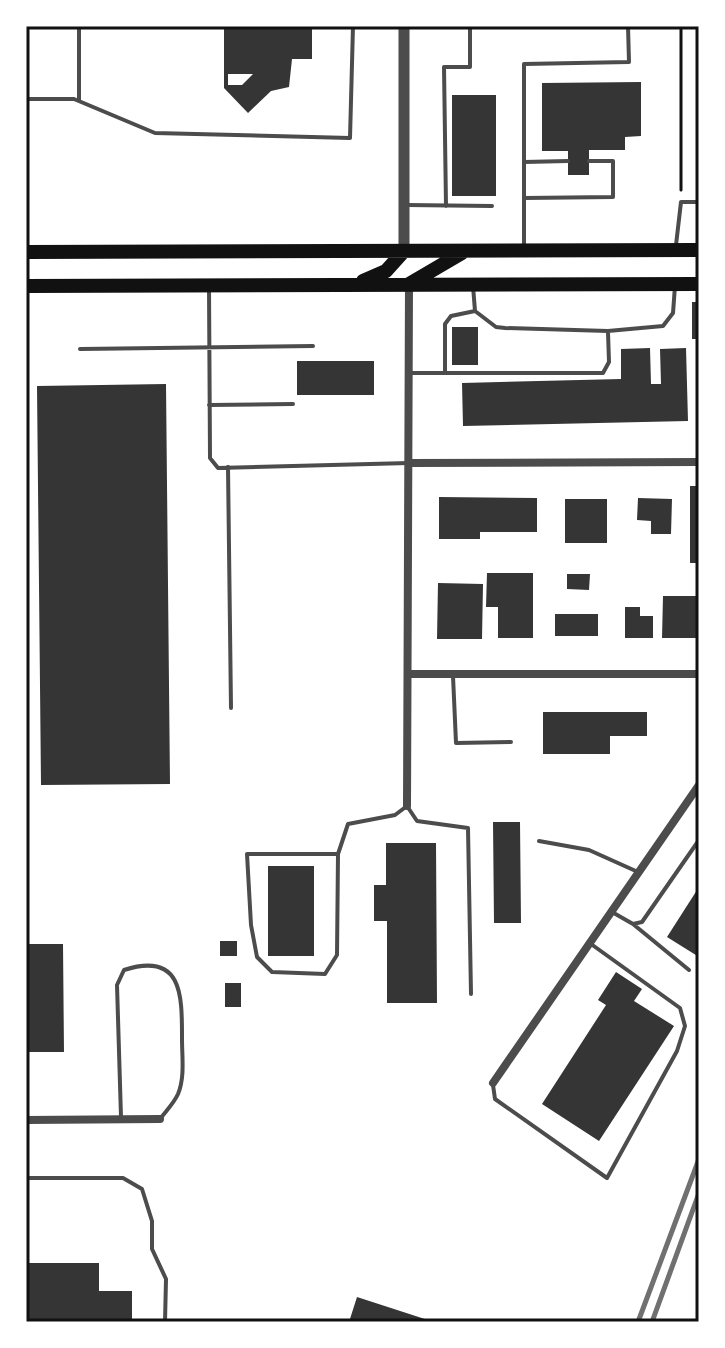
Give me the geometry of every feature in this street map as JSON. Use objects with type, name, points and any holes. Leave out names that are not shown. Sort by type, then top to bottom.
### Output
[{"type":"main road","points":[[26,252],[699,250]]},
{"type":"main road","points":[[355,284],[386,271],[404,251]]},
{"type":"main road","points":[[409,284],[466,251]]},
{"type":"main road","points":[[26,286],[699,284]]},
{"type":"street","points":[[404,26],[404,251]]},
{"type":"street","points":[[407,806],[409,284]]},
{"type":"street","points":[[409,463],[699,462]]},
{"type":"street","points":[[409,674],[699,674]]},
{"type":"street","points":[[493,1083],[699,785]]},
{"type":"street","points":[[26,1120],[160,1119]]},
{"type":"lane","points":[[79,26],[79,101]]},
{"type":"lane","points":[[26,99],[79,101],[155,133],[350,138],[353,26]]},
{"type":"lane","points":[[446,206],[444,67],[470,67],[470,26]]},
{"type":"lane","points":[[524,251],[524,64],[629,62],[628,26]]},
{"type":"lane","points":[[524,162],[568,161]]},
{"type":"lane","points":[[524,198],[613,197],[613,161],[589,161]]},
{"type":"lane","points":[[676,250],[681,202],[699,202]]},
{"type":"lane","points":[[404,205],[492,206]]},
{"type":"lane","points":[[473,284],[475,311],[496,327],[608,331],[663,326],[673,313],[675,284]]},
{"type":"lane","points":[[209,285],[210,458],[218,468],[409,463]]},
{"type":"lane","points":[[445,373],[445,324],[451,316],[475,311]]},
{"type":"lane","points":[[409,373],[603,373],[609,362],[608,331]]},
{"type":"lane","points":[[80,349],[313,346]]},
{"type":"lane","points":[[209,405],[293,404]]},
{"type":"lane","points":[[228,467],[231,708]]},
{"type":"lane","points":[[453,674],[456,743],[511,742]]},
{"type":"lane","points":[[338,854],[247,854],[251,925],[257,957],[272,972],[325,974],[337,955],[338,854],[348,824],[395,815],[407,806],[417,821],[468,828],[471,994]]},
{"type":"lane","points":[[633,924],[642,922],[699,840]]},
{"type":"lane","points":[[539,841],[589,850],[638,872]]},
{"type":"lane","points":[[611,911],[633,924],[689,970]]},
{"type":"lane","points":[[493,1083],[495,1099],[607,1178],[677,1051],[685,1026],[680,1008],[589,943]]},
{"type":"lane","points":[[121,1119],[117,985],[124,970],[141,965],[162,968],[175,977],[182,1000],[182,1083],[177,1098],[160,1119]]},
{"type":"lane","points":[[26,1178],[123,1178],[142,1189],[152,1221],[152,1249],[166,1279],[165,1322]]},
{"type":"path","points":[[681,26],[681,202]]},
{"type":"building","points":[[224,26],[312,26],[312,59],[292,59],[289,87],[271,91],[248,113],[224,88]],"holes":[[[228,74],[253,74],[242,85],[228,85]]]},
{"type":"building","points":[[641,82],[641,136],[625,137],[625,150],[589,150],[589,175],[568,175],[568,151],[542,151],[542,83]]},
{"type":"building","points":[[452,95],[496,95],[496,196],[452,196]]},
{"type":"building","points":[[692,302],[699,302],[699,339],[692,339]]},
{"type":"building","points":[[452,327],[478,327],[478,365],[452,365]]},
{"type":"building","points":[[650,348],[651,384],[661,384],[660,349],[686,348],[688,421],[463,426],[462,383],[621,379],[621,349]]},
{"type":"building","points":[[297,361],[374,361],[374,395],[297,395]]},
{"type":"building","points":[[166,384],[170,784],[41,785],[37,386]]},
{"type":"building","points":[[690,486],[699,486],[699,563],[690,563]]},
{"type":"building","points":[[439,497],[537,498],[537,532],[480,532],[480,539],[439,539]]},
{"type":"building","points":[[638,498],[672,499],[671,534],[651,534],[651,521],[637,520]]},
{"type":"building","points":[[565,499],[607,499],[607,543],[565,543]]},
{"type":"building","points":[[487,573],[533,573],[533,638],[498,638],[498,607],[486,607]]},
{"type":"building","points":[[567,574],[590,574],[589,590],[567,589]]},
{"type":"building","points":[[438,583],[483,584],[482,639],[437,639]]},
{"type":"building","points":[[663,596],[699,596],[699,638],[662,638]]},
{"type":"building","points":[[625,607],[640,607],[640,616],[653,616],[653,638],[625,638]]},
{"type":"building","points":[[555,614],[598,614],[598,636],[555,636]]},
{"type":"building","points":[[543,712],[647,712],[647,736],[610,736],[610,754],[543,754]]},
{"type":"building","points":[[493,822],[520,822],[521,923],[494,923]]},
{"type":"building","points":[[386,843],[436,843],[437,1003],[387,1003],[387,921],[374,921],[374,885],[386,885]]},
{"type":"building","points":[[268,866],[314,866],[314,956],[268,956]]},
{"type":"building","points":[[699,887],[699,957],[667,937]]},
{"type":"building","points":[[220,941],[237,941],[237,956],[220,956]]},
{"type":"building","points":[[26,944],[63,944],[64,1052],[26,1052]]},
{"type":"building","points":[[616,972],[642,989],[634,1001],[674,1026],[599,1141],[542,1104],[606,1005],[598,1000]]},
{"type":"building","points":[[225,983],[241,983],[241,1007],[225,1007]]},
{"type":"building","points":[[26,1263],[99,1263],[99,1291],[132,1291],[132,1322],[26,1322]]},
{"type":"building","points":[[357,1297],[431,1321],[431,1322],[349,1322]]},
{"type":"railway","points":[[638,1322],[699,1159]]},
{"type":"railway","points":[[652,1322],[699,1193]]}]
